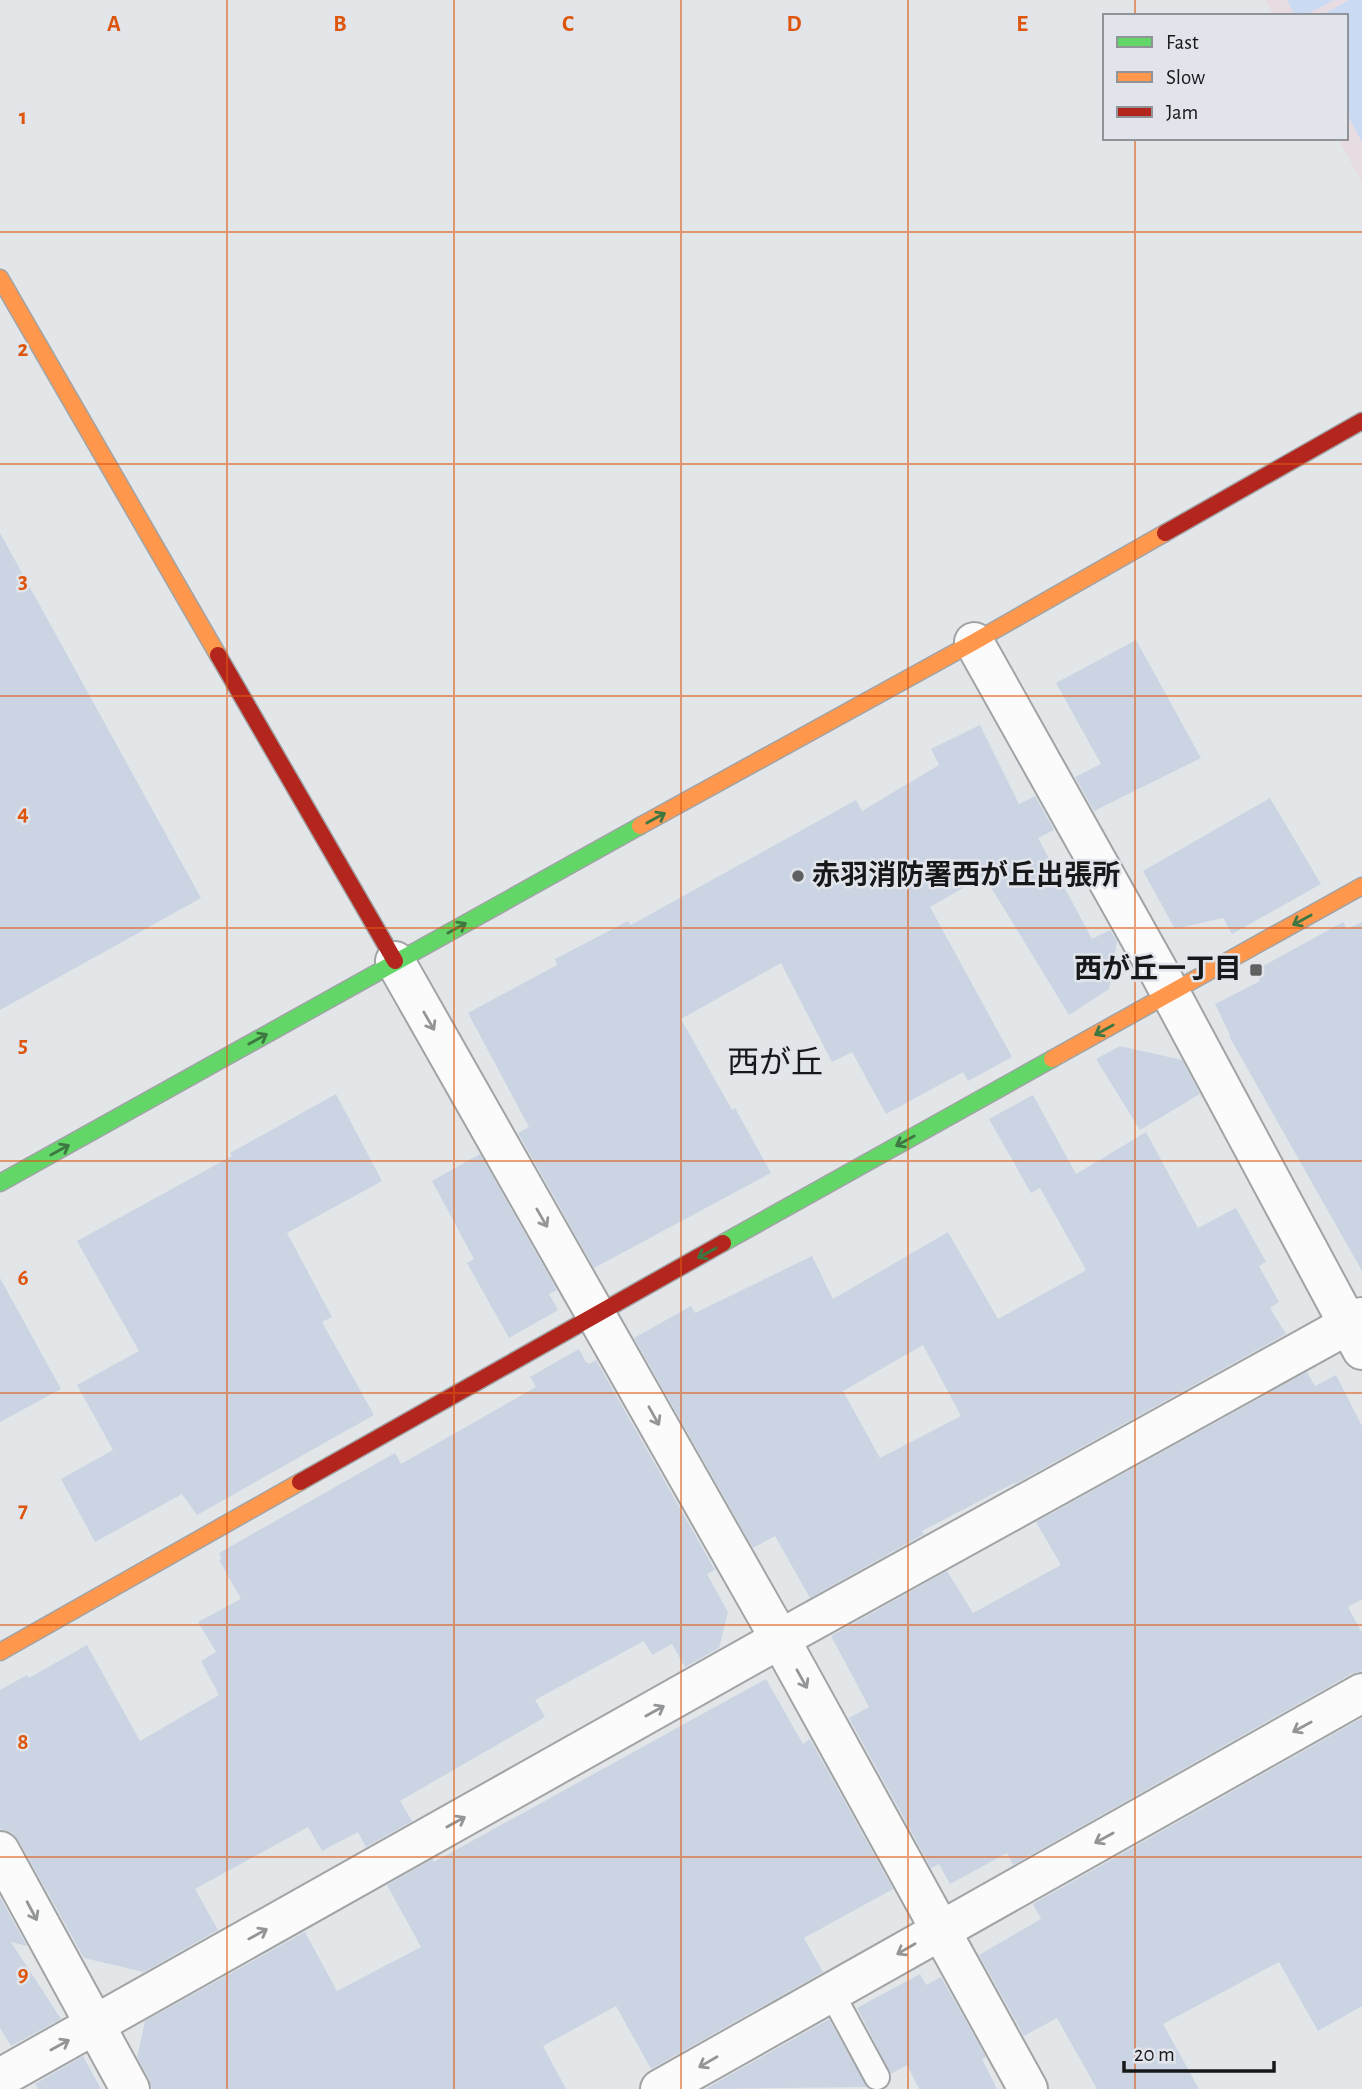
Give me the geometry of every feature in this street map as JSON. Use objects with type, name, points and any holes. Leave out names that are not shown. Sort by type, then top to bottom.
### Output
[{"type":"street","points":[[0,278],[396,961],[780,1639],[1028,2089]]},
{"type":"street","points":[[0,1183],[974,642],[1362,421]]},
{"type":"street","points":[[0,2078],[780,1639],[1357,1331],[974,642]]},
{"type":"street","points":[[0,1652],[596,1314],[1362,887]]},
{"type":"street","points":[[660,2089],[1362,1693]]},
{"type":"street","points":[[0,1851],[93,2026],[130,2089]]},
{"type":"lane","points":[[831,1993],[877,2077]]},
{"type":"shaded area","points":[[1265,0],[1362,0],[1362,183],[1339,140],[1348,140],[1348,14],[1273,14]]},
{"type":"shaded area","points":[[1287,0],[1334,0],[1308,14],[1294,14]]},
{"type":"shaded area","points":[[1349,0],[1362,0],[1362,142],[1348,116],[1348,14],[1324,14]]},
{"type":"building","points":[[0,533],[201,898],[0,1010]]},
{"type":"building","points":[[1136,640],[1201,758],[1094,811],[1075,777],[1101,764],[1056,683]]},
{"type":"building","points":[[980,725],[1019,804],[1035,796],[1054,830],[1038,838],[1092,939],[1110,930],[1117,941],[1109,989],[1069,1015],[984,876],[930,907],[1012,1057],[968,1081],[963,1072],[886,1114],[852,1052],[832,1062],[781,963],[681,1019],[771,1173],[594,1268],[518,1133],[529,1127],[468,1013],[557,965],[555,959],[628,921],[631,925],[856,800],[862,811],[939,765],[931,749]]},
{"type":"building","points":[[1270,798],[1321,884],[1232,934],[1223,918],[1175,929],[1143,871]]},
{"type":"building","points":[[1343,922],[1347,929],[1362,922],[1362,1271],[1229,1036],[1215,1004],[1260,981],[1254,971]]},
{"type":"building","points":[[1120,1046],[1182,1060],[1200,1094],[1140,1130],[1096,1059]]},
{"type":"building","points":[[336,1094],[382,1181],[287,1233],[332,1317],[322,1322],[374,1415],[197,1515],[182,1494],[95,1542],[61,1479],[113,1450],[77,1385],[139,1351],[77,1241],[232,1156],[230,1153]]},
{"type":"building","points":[[1033,1095],[1076,1174],[1146,1132],[1198,1228],[1236,1208],[1266,1262],[1259,1266],[1279,1302],[1270,1308],[1286,1334],[1015,1484],[922,1531],[924,1534],[810,1598],[775,1536],[753,1548],[634,1338],[691,1306],[695,1313],[812,1256],[833,1299],[948,1232],[998,1319],[1086,1270],[1040,1188],[1031,1193],[989,1119]],"holes":[[[923,1345],[961,1416],[880,1458],[843,1391]]]},
{"type":"building","points":[[480,1154],[557,1290],[549,1294],[558,1310],[509,1338],[467,1263],[474,1259],[432,1181]]},
{"type":"building","points":[[0,1278],[61,1389],[0,1422]]},
{"type":"building","points":[[579,1349],[589,1364],[596,1360],[715,1570],[707,1574],[728,1612],[719,1648],[685,1667],[672,1644],[652,1655],[644,1641],[535,1700],[545,1717],[400,1801],[412,1821],[366,1847],[358,1832],[322,1851],[308,1827],[195,1889],[218,1930],[144,1972],[84,1958],[19,1841],[11,1832],[0,1829],[0,1690],[27,1675],[29,1678],[87,1645],[140,1741],[219,1695],[201,1661],[216,1652],[198,1622],[241,1599],[219,1560],[222,1559],[219,1553],[395,1453],[401,1464],[536,1387],[530,1377]]},
{"type":"building","points":[[1307,1372],[1315,1386],[1336,1375],[1362,1426],[1362,1599],[1348,1607],[1362,1633],[1362,1671],[1351,1674],[1013,1865],[1007,1853],[950,1884],[939,1864],[931,1868],[849,1718],[869,1707],[831,1636],[947,1571],[973,1613],[1061,1565],[1036,1522]]},
{"type":"building","points":[[766,1679],[803,1744],[810,1739],[893,1889],[804,1938],[823,1972],[651,2069],[616,2006],[543,2046],[566,2089],[152,2089],[137,2057],[145,2021],[305,1932],[337,1991],[421,1947],[387,1885],[433,1859],[434,1862]]},
{"type":"building","points":[[1362,1718],[1362,2006],[1318,2031],[1279,1962],[1163,2024],[1199,2089],[1097,2089],[1057,2018],[1024,2036],[979,1955],[1041,1919],[1033,1904]]},
{"type":"building","points":[[0,1897],[27,1946],[11,1942],[61,2019],[11,2046],[0,2028]]},
{"type":"building","points":[[920,1974],[926,1985],[941,1977],[986,2057],[982,2059],[997,2089],[919,2089],[907,2065],[891,2074],[857,2008]]},
{"type":"building","points":[[829,2019],[867,2087],[705,2089]]},
{"type":"building","points":[[83,2056],[101,2089],[38,2089],[35,2084]]},
{"type":"traffic: fast","points":[[0,1183],[640,826]]},
{"type":"traffic: fast","points":[[723,1243],[1052,1059]]},
{"type":"traffic: slow","points":[[0,278],[218,655]]},
{"type":"traffic: slow","points":[[640,826],[1165,533]]},
{"type":"traffic: slow","points":[[1052,1059],[1362,886]]},
{"type":"traffic: slow","points":[[0,1652],[300,1482]]},
{"type":"traffic: jam","points":[[1165,533],[1362,421]]},
{"type":"traffic: jam","points":[[218,655],[395,961]]},
{"type":"traffic: jam","points":[[300,1482],[723,1243]]},
{"type":"place","name":"赤羽消防署西が丘出張所","points":[[798,876]]},
{"type":"place","name":"西が丘一丁目","points":[[1256,970]]},
{"type":"district","name":"西が丘","points":[[775,1063]]}]
